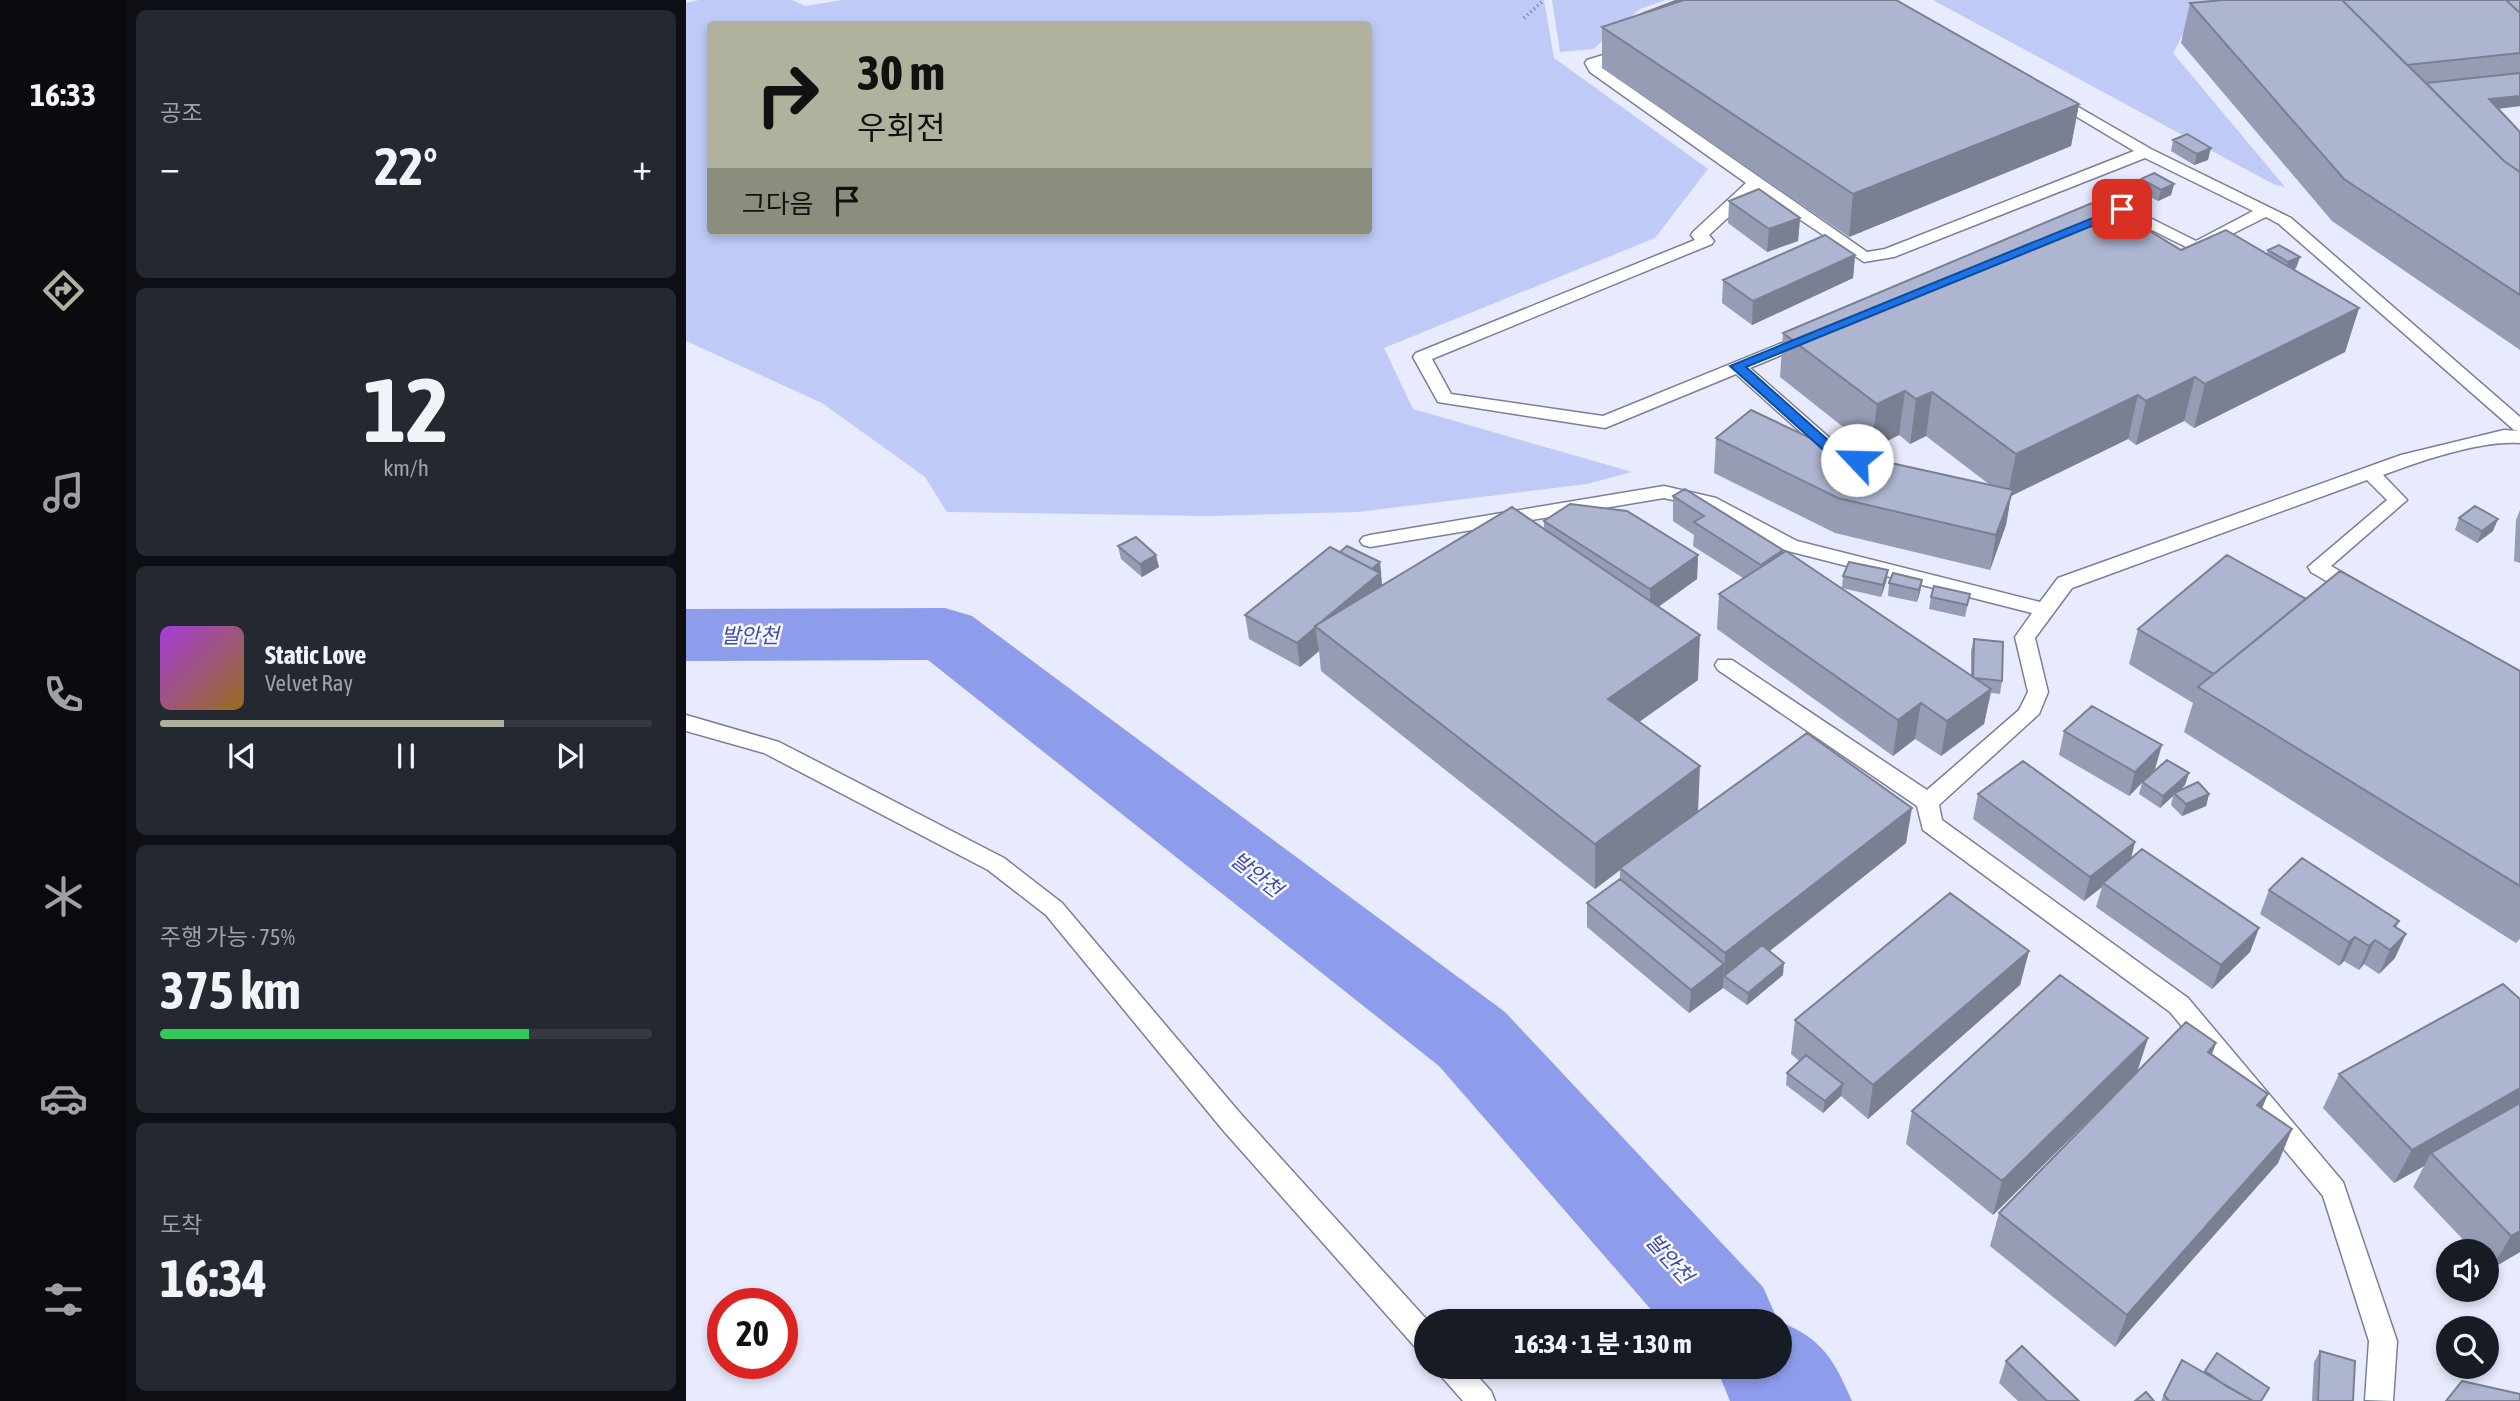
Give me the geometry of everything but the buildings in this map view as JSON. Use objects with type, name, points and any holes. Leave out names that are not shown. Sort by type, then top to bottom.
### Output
[{"type":"lane","points":[[1641,47],[1592,63],[1595,69],[1864,257],[1888,254],[2146,152]]},
{"type":"lane","points":[[2037,90],[2146,152],[2285,221],[2520,426]]},
{"type":"lane","points":[[1756,183],[1699,235],[1706,241],[1422,357],[1444,398],[1605,422],[1827,330]]},
{"type":"lane","points":[[2070,230],[2122,209],[2196,247],[2266,211]]},
{"type":"lane","points":[[1737,366],[1833,452],[1873,465]]},
{"type":"lane","points":[[1928,802],[2028,714],[2038,692],[2025,637],[2065,583],[2408,459],[2504,436],[2520,438]]},
{"type":"lane","points":[[2370,472],[2398,500],[2318,567],[2377,601]]},
{"type":"lane","points":[[1370,541],[1664,492],[1709,502],[1791,545],[2045,610]]},
{"type":"lane","points":[[1726,665],[1928,802],[1931,824],[2179,1005],[2334,1190],[2383,1340],[2379,1400]]},
{"type":"lane","points":[[686,723],[771,747],[996,864],[1054,909],[1231,1121],[1414,1326]]},
{"type":"lane","points":[[1462,1379],[1482,1401]]},
{"type":"path","points":[[1524,18],[1544,0]]},
{"type":"shaded area","points":[[699,0],[792,0],[805,6],[842,0],[1544,0],[1554,58],[1708,169],[1655,238],[1384,348],[1413,409],[1632,472],[1587,484],[1358,512],[1209,516],[947,512],[925,477],[822,403],[686,341],[686,3]]},
{"type":"shaded area","points":[[1552,0],[1666,0],[1640,9],[1593,49],[1560,52]]},
{"type":"shaded area","points":[[1933,0],[2520,0],[2520,15],[2182,36],[2173,53],[2285,187],[2275,185]]},
{"type":"waterway","name":"발안천","points":[[686,635],[945,634],[1472,1039],[1716,1309]]},
{"type":"waterway","name":"발안천","points":[[1779,1379],[1799,1401]]},
{"type":"route","points":[[1857,460],[1833,452],[1737,366],[2122,209]]}]
